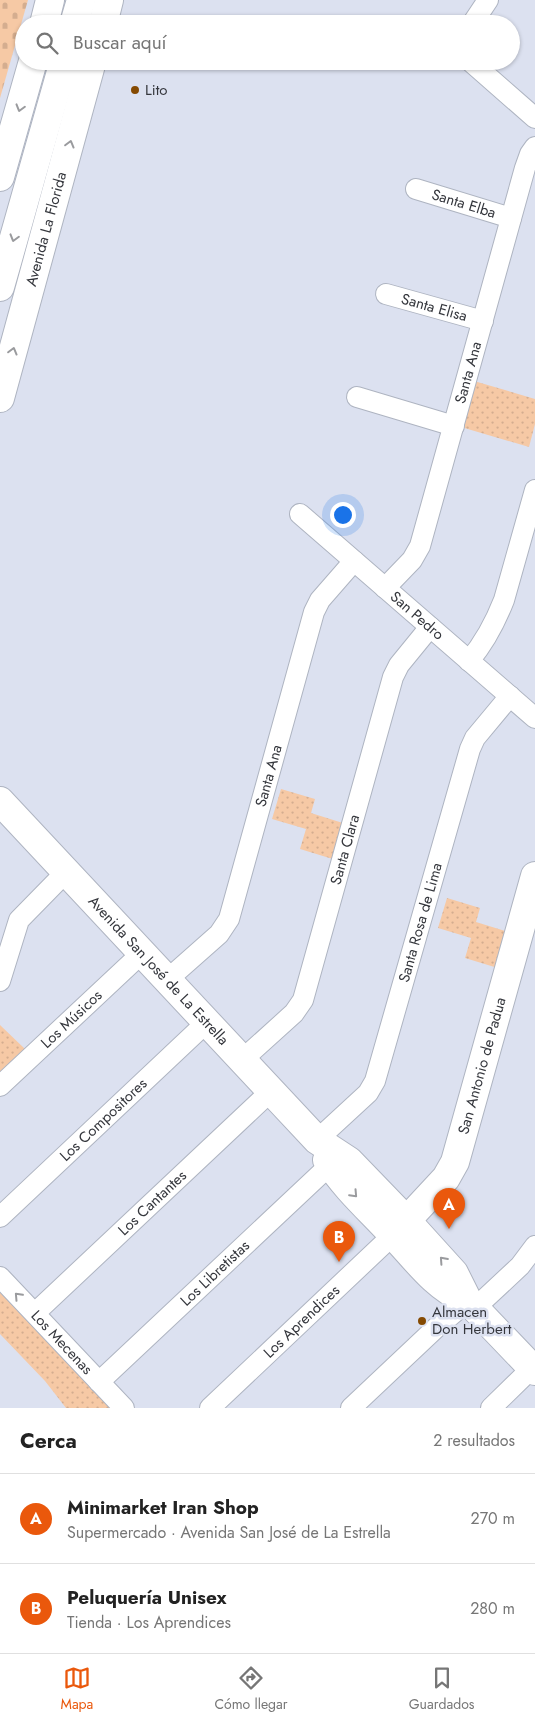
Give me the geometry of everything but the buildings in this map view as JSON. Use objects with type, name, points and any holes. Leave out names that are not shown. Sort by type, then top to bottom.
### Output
[{"type":"main road","points":[[46,15],[50,0]]},
{"type":"main road","points":[[77,15],[81,0]]},
{"type":"main road","points":[[105,15],[109,0]]},
{"type":"main road","points":[[0,177],[30,70]]},
{"type":"main road","points":[[0,287],[61,70]]},
{"type":"main road","name":"Avenida La Florida","points":[[0,398],[90,70]]},
{"type":"main road","name":"Avenida San José de La Estrella","points":[[0,801],[317,1140],[349,1161],[399,1227]]},
{"type":"main road","name":"San Antonio de Padua","points":[[399,1227],[446,1178],[455,1162],[535,876]]},
{"type":"main road","name":"Avenida San José de La Estrella","points":[[317,1140],[330,1165],[350,1189],[454,1273],[471,1304],[534,1370]]},
{"type":"street","points":[[478,15],[488,0]]},
{"type":"street","points":[[481,70],[534,115]]},
{"type":"street","name":"Santa Ana","points":[[385,588],[412,560],[420,546],[527,161],[535,148]]},
{"type":"street","name":"Santa Elba","points":[[416,189],[511,218]]},
{"type":"street","name":"Santa Elisa","points":[[386,294],[482,321]]},
{"type":"street","points":[[357,398],[454,426]]},
{"type":"street","points":[[469,661],[488,635],[498,616],[535,490]]},
{"type":"street","name":"San Pedro","points":[[300,514],[535,718]]},
{"type":"street","name":"Santa Ana","points":[[167,980],[219,934],[229,919],[314,612],[320,600],[354,561]]},
{"type":"street","name":"Santa Clara","points":[[242,1060],[294,1013],[302,1000],[393,677],[399,665],[430,627]]},
{"type":"street","name":"Santa Rosa de Lima","points":[[317,1140],[368,1093],[375,1081],[470,749],[475,738],[510,696]]},
{"type":"street","points":[[0,981],[18,920],[66,872]]},
{"type":"street","name":"Los Músicos","points":[[0,1086],[142,953]]},
{"type":"street","name":"Los Compositores","points":[[0,1217],[207,1022]]},
{"type":"street","name":"Los Cantantes","points":[[35,1313],[271,1091]]},
{"type":"street","name":"Los Libretistas","points":[[100,1382],[330,1165]]},
{"type":"street","name":"Los Aprendices","points":[[210,1408],[399,1227]]},
{"type":"street","points":[[351,1408],[438,1326],[471,1304],[520,1266],[535,1246]]},
{"type":"street","name":"Los Mecenas","points":[[0,1277],[124,1408]]},
{"type":"street","points":[[491,1408],[534,1370]]},
{"type":"green space","points":[[0,0],[28,0],[24,15],[15,15],[15,46],[0,98]]},
{"type":"green space","points":[[474,381],[535,399],[535,424],[529,447],[461,427]]},
{"type":"green space","points":[[281,789],[315,799],[311,813],[346,824],[336,860],[300,849],[306,829],[272,819]]},
{"type":"green space","points":[[447,898],[480,908],[476,922],[512,933],[501,969],[465,958],[471,938],[438,928]]},
{"type":"green space","points":[[0,1025],[25,1049],[0,1073]]},
{"type":"green space","points":[[0,1291],[110,1408],[66,1408],[45,1381],[0,1334]]},
{"type":"place","name":"Lito","points":[[135,90]]},
{"type":"place","name":"Minimarket Iran Shop","points":[[449,1229]]},
{"type":"place","name":"Peluquería Unisex","points":[[339,1262]]},
{"type":"place","name":"Almacen Don Herbert","points":[[422,1321]]}]
